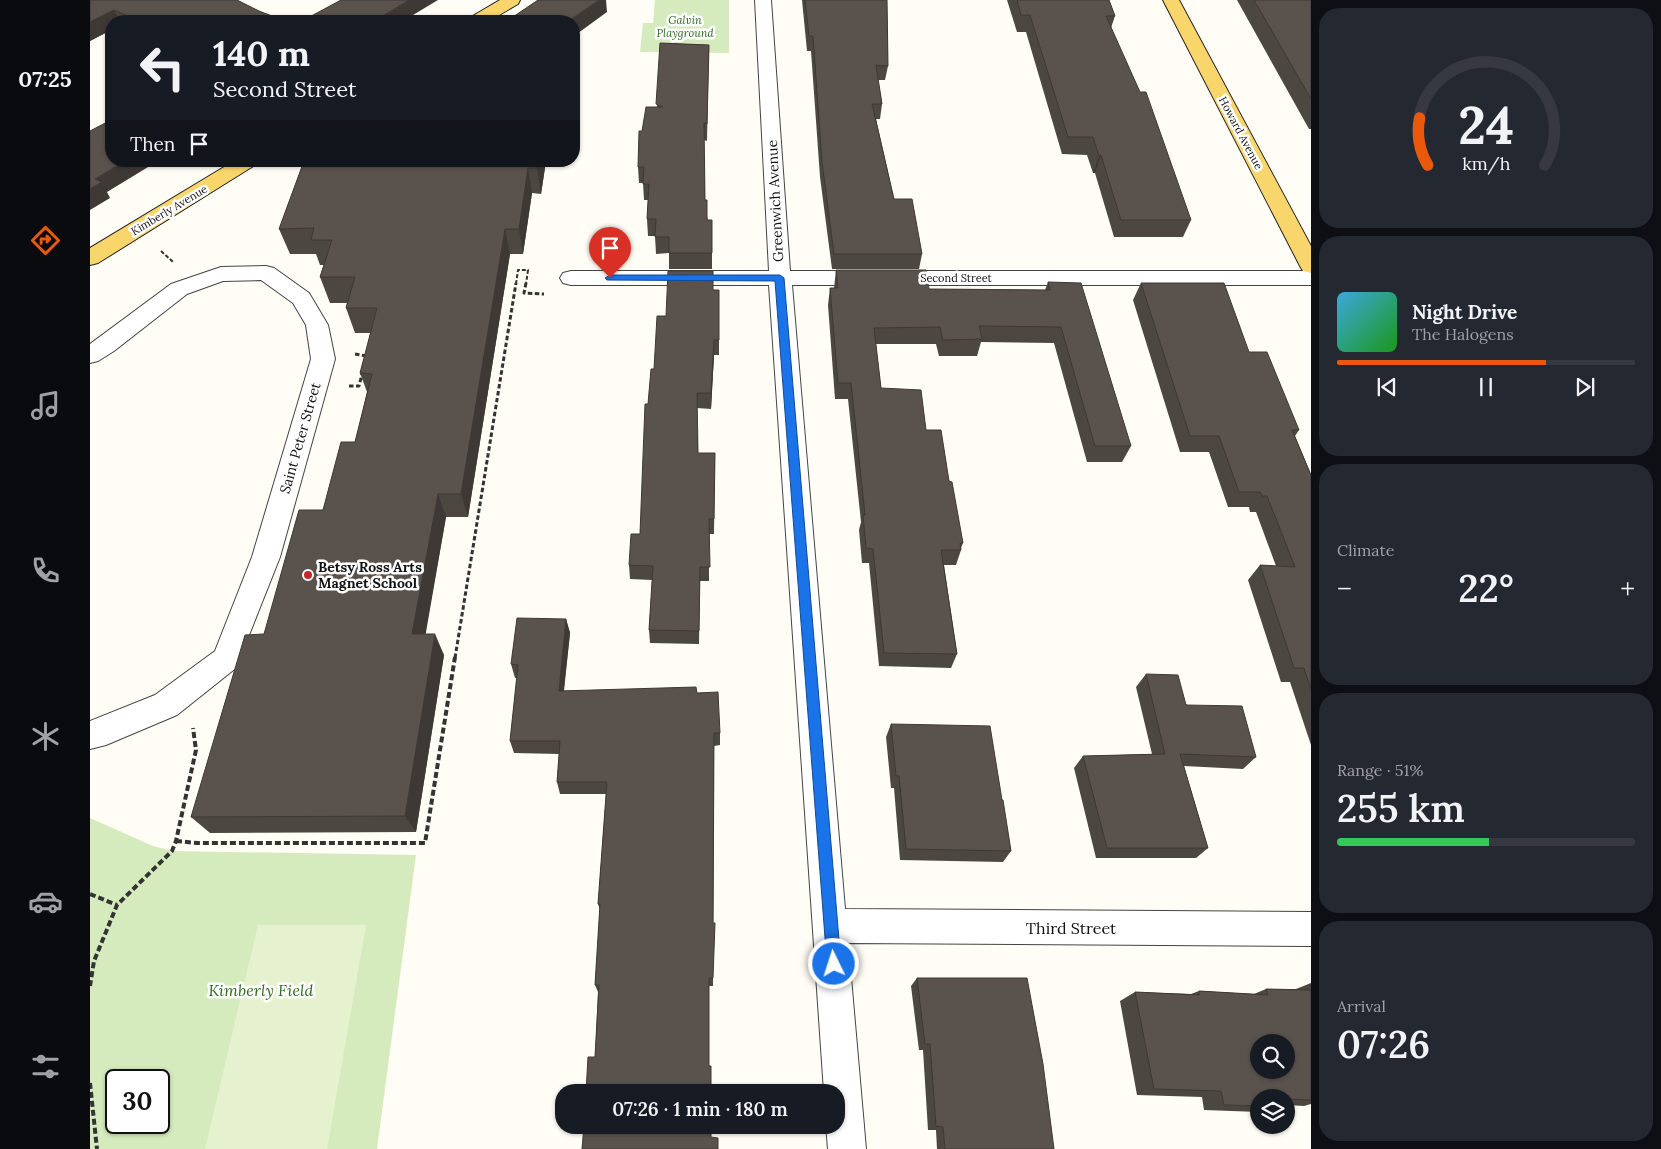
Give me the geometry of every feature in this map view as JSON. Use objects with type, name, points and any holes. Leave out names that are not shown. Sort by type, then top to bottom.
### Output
[{"type":"main road","points":[[487,15],[512,0]]},
{"type":"main road","name":"Howard Avenue","points":[[1171,0],[1311,266]]},
{"type":"main road","name":"Kimberly Avenue","points":[[90,258],[238,167]]},
{"type":"street","name":"Greenwich Avenue","points":[[763,0],[780,278],[847,1149]]},
{"type":"street","name":"Saint Peter Street","points":[[90,355],[179,289],[222,274],[266,273],[301,298],[317,325],[323,359],[266,557],[226,659],[166,705],[95,735],[90,735]]},
{"type":"street","name":"Second Street","points":[[571,278],[1311,278]]},
{"type":"street","name":"Third Street","points":[[831,926],[1311,929]]},
{"type":"path","points":[[176,841],[206,843],[425,843],[518,270],[528,270],[524,293],[551,294]]},
{"type":"path","points":[[90,986],[94,960],[117,905],[172,851],[176,841],[196,750],[192,720]]},
{"type":"path","points":[[90,894],[117,905]]},
{"type":"path","points":[[90,1083],[98,1149]]},
{"type":"green space","name":"Galvin Playground","points":[[655,0],[729,0],[729,53],[640,52],[643,23],[653,23]]},
{"type":"green space","name":"Kimberly Field","points":[[90,818],[153,846],[172,851],[416,855],[377,1149],[90,1149]]},
{"type":"green space","points":[[258,925],[366,925],[327,1149],[205,1149]]},
{"type":"building","points":[[90,0],[237,0],[269,15],[125,15],[114,10],[90,22]]},
{"type":"building","points":[[341,0],[409,0],[384,15],[313,15]]},
{"type":"building","points":[[538,0],[599,0],[577,15],[516,15]]},
{"type":"building","points":[[805,0],[887,0],[888,66],[876,65],[882,104],[872,104],[894,199],[912,199],[922,254],[834,254],[822,162],[813,36],[809,36]]},
{"type":"building","points":[[1017,0],[1109,0],[1115,16],[1106,16],[1140,92],[1146,92],[1191,220],[1121,220],[1101,155],[1099,156],[1093,137],[1068,137],[1030,15],[1021,15]]},
{"type":"building","points":[[1254,0],[1311,0],[1311,99]]},
{"type":"building","points":[[660,43],[709,45],[707,124],[704,123],[705,200],[707,200],[707,220],[712,220],[712,253],[669,253],[669,237],[655,237],[656,219],[647,219],[649,184],[643,184],[644,167],[638,167],[639,131],[642,131],[646,107],[663,107],[656,104]]},
{"type":"building","points":[[105,123],[105,167],[114,167],[95,179],[102,182],[90,189],[90,131]]},
{"type":"building","points":[[302,167],[537,167],[528,168],[519,229],[505,229],[461,494],[438,494],[412,634],[435,634],[405,816],[191,817],[245,635],[264,634],[299,510],[323,510],[341,442],[355,442],[372,374],[360,373],[377,308],[346,308],[355,277],[320,277],[332,240],[311,240],[314,228],[279,229]]},
{"type":"building","points":[[836,270],[926,270],[929,289],[1050,290],[1048,282],[1081,283],[1131,446],[1095,446],[1061,327],[979,326],[982,339],[943,340],[940,327],[874,328],[881,388],[921,390],[926,430],[941,430],[949,481],[952,482],[963,543],[960,543],[961,550],[941,550],[957,654],[884,653],[873,549],[866,548],[863,515],[865,515],[851,383],[838,383],[830,288],[838,288]]},
{"type":"building","points":[[668,271],[713,271],[713,290],[719,290],[719,340],[714,340],[711,393],[697,393],[698,453],[715,453],[714,519],[709,519],[710,567],[700,567],[699,631],[649,630],[653,566],[629,565],[631,534],[640,534],[645,404],[648,404],[651,369],[654,369],[657,316],[666,316]]},
{"type":"building","points":[[1141,283],[1224,283],[1249,352],[1267,352],[1299,430],[1292,430],[1311,475],[1311,689],[1304,668],[1294,668],[1260,565],[1295,567],[1267,496],[1262,496],[1260,492],[1239,492],[1219,436],[1190,436]]},
{"type":"building","points":[[517,618],[566,619],[559,691],[696,687],[697,693],[718,692],[720,733],[714,733],[713,923],[715,923],[713,978],[709,978],[709,1066],[711,1066],[711,1084],[586,1084],[588,1057],[595,1057],[599,985],[595,985],[600,904],[598,904],[607,782],[557,782],[560,741],[510,741],[518,665],[511,664]]},
{"type":"building","points":[[1146,674],[1178,675],[1186,705],[1242,706],[1256,757],[1180,754],[1208,848],[1107,848],[1083,756],[1165,754]]},
{"type":"building","points":[[891,724],[990,726],[1011,851],[906,849],[899,776],[896,776]]},
{"type":"building","points":[[917,978],[1027,978],[1043,1064],[1054,1149],[945,1149],[943,1127],[936,1126],[930,1044],[925,1044]]},
{"type":"building","points":[[1266,989],[1311,990],[1311,1100],[1295,1099],[1295,1089],[1250,1089],[1250,1106],[1224,1105],[1221,1091],[1154,1089],[1135,992],[1199,995],[1199,991],[1268,995]]},
{"type":"building","points":[[583,1134],[711,1134],[711,1137],[718,1138],[718,1149],[582,1149]]},
{"type":"place","name":"Betsy Ross Arts Magnet School","points":[[308,575]]},
{"type":"route","points":[[610,278],[780,278],[834,964]]}]
